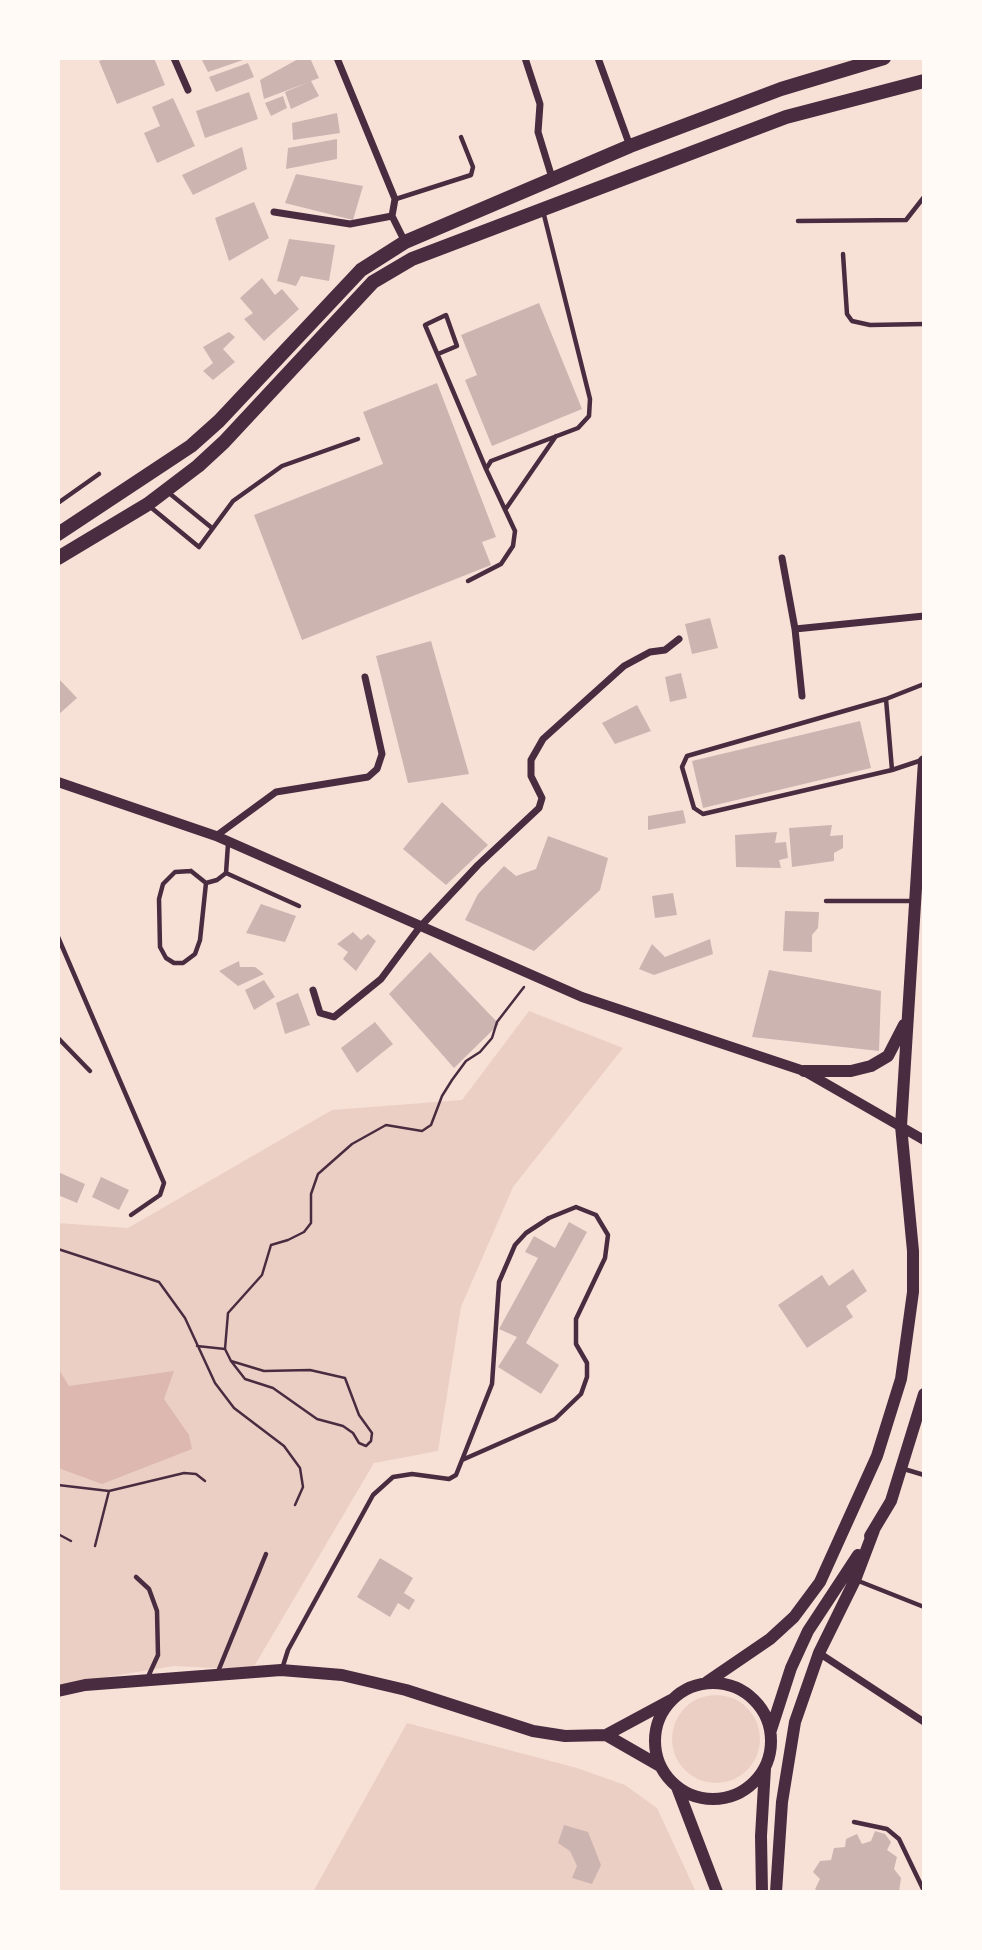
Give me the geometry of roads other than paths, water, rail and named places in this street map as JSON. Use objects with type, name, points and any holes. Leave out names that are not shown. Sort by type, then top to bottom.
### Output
[{"type":"main road","points":[[58,534],[191,446],[219,421],[361,270],[405,242],[630,146],[781,89],[878,59]]},
{"type":"main road","points":[[58,558],[167,491],[224,442],[373,282],[431,251],[786,117],[924,81]]},
{"type":"main road","points":[[58,1691],[147,1680],[281,1670],[342,1675],[406,1690],[533,1731],[565,1736],[606,1735],[688,1688],[707,1682],[770,1639],[794,1617],[820,1582],[877,1456],[890,1421],[905,1357],[913,1292],[913,1251],[901,1126],[924,760]]},
{"type":"main road","points":[[804,1071],[851,1071],[872,1066],[888,1056],[899,1039],[908,1014]]},
{"type":"main road","points":[[762,1892],[761,1836],[765,1768],[771,1749],[771,1730],[791,1668],[808,1631],[891,1501],[924,1394]]},
{"type":"main road","points":[[776,1892],[782,1802],[795,1722],[819,1653],[855,1580],[874,1531]]},
{"type":"main road","points":[[707,1682],[733,1686],[755,1699],[765,1713],[771,1730]]},
{"type":"main road","points":[[660,1766],[656,1731],[661,1714],[671,1700]]},
{"type":"main road","points":[[606,1735],[660,1766],[677,1787],[716,1891]]},
{"type":"main road","points":[[677,1787],[692,1796],[709,1800],[726,1798],[742,1792],[755,1782],[765,1768]]},
{"type":"street","points":[[174,58],[188,90]]},
{"type":"street","points":[[337,58],[395,199],[392,216],[405,242]]},
{"type":"street","points":[[525,58],[540,104],[538,132],[553,180]]},
{"type":"street","points":[[598,58],[630,146]]},
{"type":"street","points":[[274,212],[350,224],[392,216]]},
{"type":"street","points":[[782,558],[795,629],[802,696]]},
{"type":"street","points":[[795,629],[924,616]]},
{"type":"street","points":[[313,990],[320,1013],[334,1017],[381,979],[419,928],[478,865],[539,808],[542,798],[531,776],[531,760],[543,739],[625,666],[650,652],[665,650],[679,639]]},
{"type":"street","points":[[216,836],[276,792],[368,777],[377,769],[382,754],[365,677]]},
{"type":"street","points":[[58,782],[216,836],[419,928],[582,997],[804,1071],[924,1140]]},
{"type":"street","points":[[819,1653],[924,1722]]},
{"type":"lane","points":[[395,199],[471,175],[473,167],[461,137]]},
{"type":"lane","points":[[798,221],[906,220],[924,197]]},
{"type":"lane","points":[[486,469],[491,461],[578,428],[589,416],[590,399],[543,210]]},
{"type":"lane","points":[[843,254],[847,314],[852,321],[870,326],[924,324]]},
{"type":"lane","points":[[438,354],[457,346],[446,315],[425,325],[515,531],[513,546],[501,564],[468,581]]},
{"type":"lane","points":[[505,510],[556,436]]},
{"type":"lane","points":[[148,504],[200,547],[233,501],[282,466],[358,439]]},
{"type":"lane","points":[[58,503],[99,474]]},
{"type":"lane","points":[[167,491],[212,528]]},
{"type":"lane","points":[[924,684],[886,699],[687,756],[682,766],[694,808],[703,814],[892,770],[924,760]]},
{"type":"lane","points":[[886,699],[892,770]]},
{"type":"lane","points":[[206,883],[217,880],[226,873],[229,842]]},
{"type":"lane","points":[[191,871],[206,883],[200,940],[195,954],[183,963],[174,963],[166,958],[158,935],[163,884],[175,872],[191,871]]},
{"type":"lane","points":[[226,873],[299,906]]},
{"type":"lane","points":[[826,901],[914,901]]},
{"type":"lane","points":[[58,937],[164,1183],[160,1195],[131,1214]]},
{"type":"lane","points":[[58,1038],[90,1071]]},
{"type":"lane","points":[[281,1670],[288,1650],[373,1495],[393,1477],[412,1474],[449,1479],[456,1475],[492,1384],[499,1282],[516,1245],[526,1233],[549,1218],[576,1207],[596,1215],[608,1236],[605,1258],[576,1319],[576,1345],[587,1363],[587,1377],[581,1394],[555,1419],[462,1460]]},
{"type":"lane","points":[[903,1468],[924,1475]]},
{"type":"lane","points":[[217,1674],[265,1553]]},
{"type":"lane","points":[[136,1577],[149,1590],[157,1611],[158,1656],[147,1680]]},
{"type":"lane","points":[[855,1580],[924,1607]]},
{"type":"lane","points":[[854,1822],[887,1829],[899,1839],[924,1891]]}]
